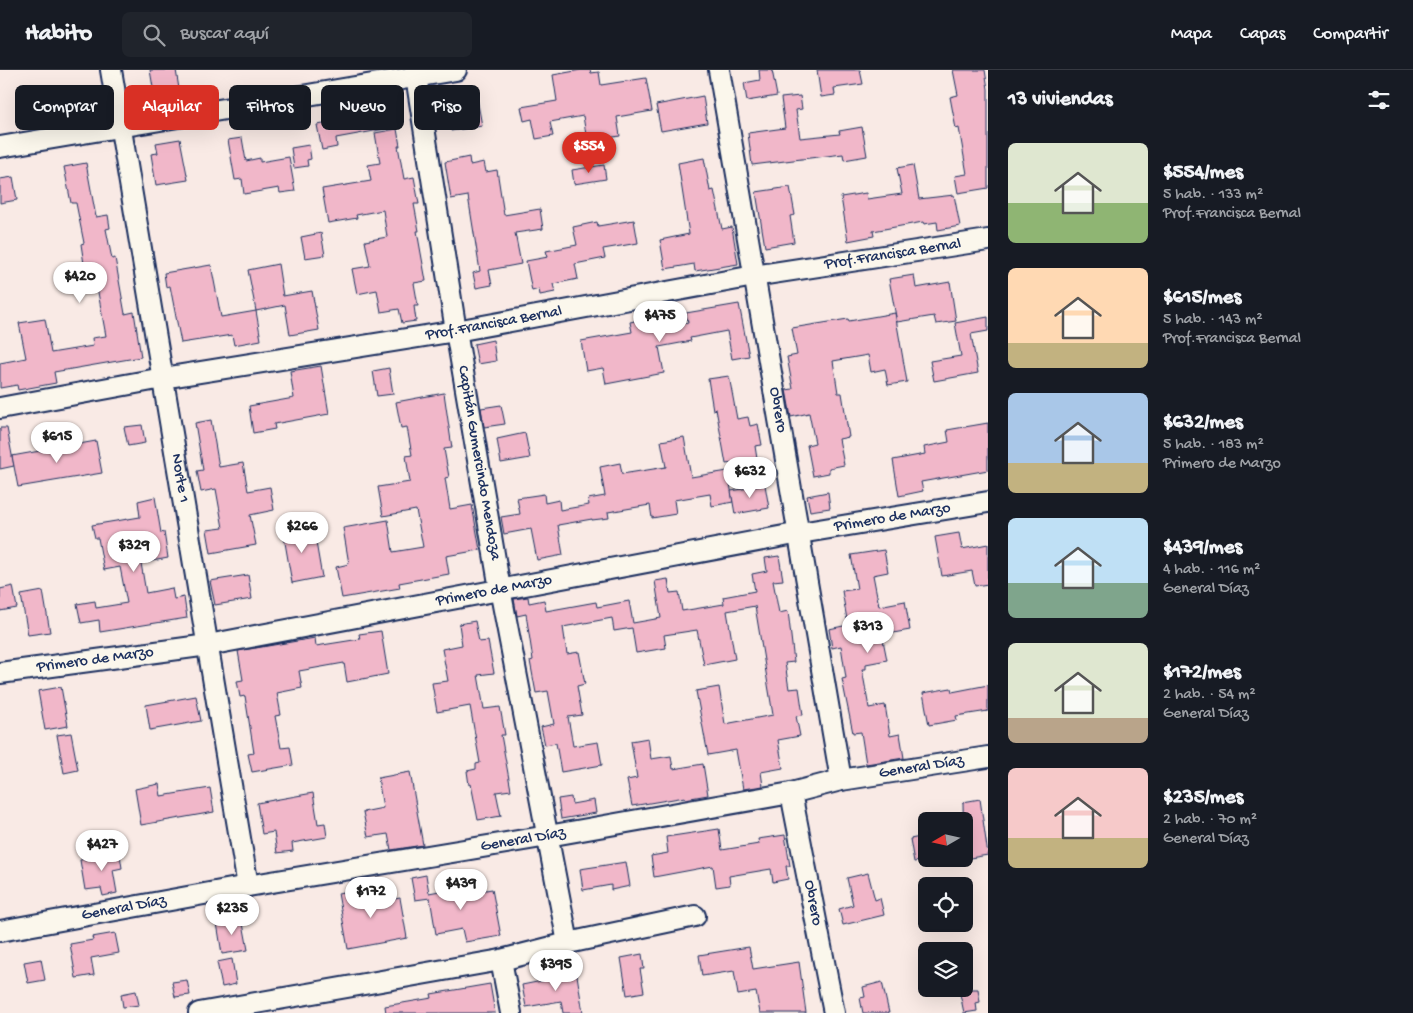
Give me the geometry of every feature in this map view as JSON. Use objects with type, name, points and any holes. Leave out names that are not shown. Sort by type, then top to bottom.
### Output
[{"type":"street","name":"Norte 1","points":[[111,70],[248,886]]},
{"type":"street","points":[[0,147],[415,73],[456,70]]},
{"type":"street","name":"Obrero","points":[[719,70],[841,780]]},
{"type":"street","name":"Capitán Gumercindo Mendoza","points":[[415,73],[500,589],[568,943]]},
{"type":"street","name":"Prof.Francisca Bernal","points":[[0,408],[162,378],[456,331],[754,276],[988,240]]},
{"type":"street","name":"Primero de Marzo","points":[[0,673],[208,645],[800,533],[988,502]]},
{"type":"street","name":"General Díaz","points":[[0,931],[248,886],[791,793],[841,780],[988,757]]},
{"type":"street","name":"Obrero","points":[[791,793],[834,1013]]},
{"type":"street","points":[[210,1012],[501,960],[568,943],[695,916]]},
{"type":"street","points":[[501,960],[511,1013]]},
{"type":"building","points":[[150,70],[176,70],[178,85],[153,85]]},
{"type":"building","points":[[590,70],[591,73],[599,72],[601,85],[646,78],[652,111],[617,117],[620,136],[587,141],[583,116],[550,122],[553,136],[536,139],[532,119],[524,121],[521,107],[557,101],[553,75]]},
{"type":"building","points":[[759,70],[772,70],[777,96],[747,101],[744,83],[760,80]]},
{"type":"building","points":[[817,70],[860,70],[863,84],[834,88],[835,95],[821,97]]},
{"type":"building","points":[[953,70],[985,70],[988,89],[988,188],[958,193],[955,176],[967,174],[959,128],[956,129],[950,97],[958,95]]},
{"type":"building","points":[[703,96],[707,123],[661,131],[656,105]]},
{"type":"building","points":[[800,96],[802,109],[796,110],[800,138],[840,134],[839,131],[862,127],[867,156],[844,160],[843,154],[752,165],[748,133],[785,128],[781,98]]},
{"type":"building","points":[[321,124],[321,130],[380,130],[336,138],[337,147],[322,150],[317,125]]},
{"type":"building","points":[[397,130],[404,179],[414,177],[419,204],[414,204],[419,231],[417,231],[426,281],[414,283],[418,306],[414,306],[416,321],[402,323],[399,309],[381,312],[377,290],[357,294],[352,269],[370,266],[365,241],[387,237],[383,210],[356,215],[357,218],[328,223],[322,189],[371,181],[368,165],[380,163],[375,133]]},
{"type":"building","points":[[242,138],[246,161],[260,158],[260,162],[289,157],[295,191],[280,193],[279,188],[244,194],[242,179],[235,180],[228,140]]},
{"type":"building","points":[[180,139],[188,180],[156,185],[151,154],[158,153],[156,143]]},
{"type":"building","points":[[309,145],[311,159],[307,160],[308,166],[294,168],[291,148]]},
{"type":"building","points":[[469,157],[470,165],[484,162],[486,172],[497,170],[504,215],[540,209],[543,229],[515,233],[521,264],[489,270],[492,285],[476,288],[473,273],[480,271],[468,196],[451,199],[445,162]]},
{"type":"building","points":[[704,158],[710,191],[714,190],[722,229],[732,227],[738,264],[695,271],[694,264],[665,269],[660,240],[689,234],[678,163]]},
{"type":"building","points":[[86,163],[96,217],[108,215],[110,228],[106,229],[112,259],[115,258],[125,314],[134,312],[141,357],[54,372],[56,383],[18,390],[17,385],[0,388],[0,363],[26,358],[19,323],[45,319],[51,353],[93,346],[92,338],[106,336],[97,287],[72,291],[68,267],[84,264],[81,244],[84,243],[76,203],[71,203],[64,167]]},
{"type":"building","points":[[604,165],[606,179],[574,184],[572,170]]},
{"type":"building","points":[[913,165],[919,199],[954,195],[960,226],[938,230],[937,222],[924,224],[923,222],[873,231],[874,236],[848,241],[841,197],[866,193],[867,199],[902,194],[897,168]]},
{"type":"building","points":[[13,177],[17,200],[0,203],[0,179]]},
{"type":"building","points":[[790,187],[795,215],[790,216],[794,242],[765,247],[756,192]]},
{"type":"building","points":[[634,220],[638,243],[603,249],[605,258],[575,264],[578,279],[553,284],[555,292],[540,295],[539,289],[532,291],[526,261],[548,257],[546,251],[577,245],[573,227],[597,222],[598,226]]},
{"type":"building","points":[[321,233],[325,255],[305,258],[301,237]]},
{"type":"building","points":[[278,264],[283,296],[312,291],[319,330],[290,335],[285,305],[256,311],[248,270]]},
{"type":"building","points":[[211,265],[221,317],[256,311],[261,340],[234,345],[232,335],[181,343],[170,286],[166,287],[164,273]]},
{"type":"building","points":[[914,275],[916,288],[950,282],[956,321],[936,324],[934,316],[897,322],[889,279]]},
{"type":"building","points":[[739,304],[749,356],[732,359],[727,331],[690,338],[691,341],[659,347],[664,373],[606,384],[603,368],[586,371],[581,341],[632,332],[630,322],[654,317],[656,329],[688,323],[686,313]]},
{"type":"building","points":[[895,313],[907,382],[888,385],[885,369],[871,372],[868,355],[833,361],[838,393],[842,393],[849,437],[839,439],[844,465],[829,468],[829,473],[813,476],[807,445],[815,443],[809,413],[791,417],[786,390],[793,389],[787,357],[797,355],[792,328]]},
{"type":"building","points":[[988,317],[988,331],[971,334],[978,373],[934,381],[930,361],[961,356],[955,323]]},
{"type":"building","points":[[493,340],[496,361],[478,364],[474,344]]},
{"type":"building","points":[[321,366],[329,414],[274,424],[275,429],[253,433],[249,406],[294,398],[290,371]]},
{"type":"building","points":[[389,368],[393,394],[377,396],[373,371]]},
{"type":"building","points":[[729,376],[737,419],[748,417],[750,426],[758,424],[762,445],[755,446],[757,459],[726,464],[716,409],[713,410],[708,379]]},
{"type":"building","points":[[444,393],[452,448],[444,449],[449,477],[445,478],[450,509],[472,505],[480,550],[446,556],[449,574],[399,583],[400,588],[342,598],[336,567],[349,564],[343,528],[388,520],[393,552],[423,547],[416,510],[383,516],[378,487],[410,482],[406,456],[412,455],[407,427],[401,428],[396,402]]},
{"type":"building","points":[[501,405],[505,424],[484,427],[481,408]]},
{"type":"building","points":[[211,420],[219,467],[243,463],[248,491],[270,487],[274,510],[250,515],[256,545],[211,553],[207,530],[223,528],[216,489],[201,492],[197,471],[203,470],[195,423]]},
{"type":"building","points":[[988,423],[988,470],[921,482],[923,491],[899,496],[893,460],[925,454],[924,447],[949,442],[947,430]]},
{"type":"building","points":[[142,425],[145,443],[128,446],[124,427]]},
{"type":"building","points":[[0,428],[7,428],[14,466],[0,469]]},
{"type":"building","points":[[525,433],[530,458],[501,463],[497,439]]},
{"type":"building","points":[[684,437],[691,477],[728,471],[733,502],[712,506],[710,494],[674,500],[676,514],[652,518],[650,505],[608,512],[609,518],[558,525],[563,555],[537,560],[531,529],[504,534],[501,517],[520,514],[517,498],[544,494],[545,503],[559,500],[560,510],[589,505],[588,499],[605,496],[600,467],[620,463],[622,474],[666,467],[661,441]]},
{"type":"building","points":[[96,441],[102,473],[18,487],[12,456]]},
{"type":"building","points":[[765,485],[769,508],[735,514],[731,491]]},
{"type":"building","points":[[828,492],[830,508],[810,511],[807,496]]},
{"type":"building","points":[[155,497],[161,533],[164,532],[168,558],[141,563],[146,593],[172,588],[174,599],[184,597],[187,618],[100,632],[99,620],[81,623],[77,604],[95,601],[96,608],[127,603],[120,567],[104,570],[98,538],[95,538],[92,525],[140,517],[138,501]]},
{"type":"building","points":[[313,525],[322,577],[292,583],[283,531]]},
{"type":"building","points":[[959,533],[962,549],[988,544],[988,584],[975,586],[972,571],[942,576],[935,537]]},
{"type":"building","points":[[884,550],[888,572],[873,575],[879,606],[905,601],[910,630],[882,635],[887,660],[866,664],[866,669],[862,669],[869,708],[885,705],[890,736],[900,734],[904,758],[866,764],[861,732],[853,733],[842,679],[846,678],[841,646],[832,648],[829,629],[848,625],[842,591],[857,589],[851,555]]},
{"type":"building","points":[[779,556],[783,580],[773,581],[779,613],[788,611],[794,662],[785,663],[789,689],[799,688],[803,715],[796,716],[800,736],[778,740],[783,768],[761,772],[763,786],[743,789],[736,750],[708,755],[696,691],[719,687],[725,724],[773,715],[755,606],[727,611],[735,659],[704,665],[697,630],[664,635],[666,648],[636,653],[632,628],[614,631],[612,618],[563,627],[567,654],[579,652],[585,684],[577,686],[582,715],[568,717],[573,746],[598,742],[602,765],[561,772],[556,743],[545,745],[541,727],[554,724],[548,691],[536,693],[530,661],[533,660],[526,614],[517,616],[514,599],[528,597],[529,603],[544,600],[546,611],[596,602],[597,607],[629,601],[633,623],[661,618],[655,581],[668,579],[670,593],[679,592],[682,611],[724,604],[723,597],[755,591],[752,574],[767,571],[765,558]]},
{"type":"building","points":[[248,575],[252,599],[215,605],[210,581]]},
{"type":"building","points":[[13,586],[17,608],[0,611],[0,589]]},
{"type":"building","points":[[43,591],[50,632],[28,635],[21,595]]},
{"type":"building","points":[[475,621],[479,642],[488,641],[494,673],[478,675],[484,709],[500,707],[505,735],[501,735],[511,790],[496,792],[501,816],[478,820],[467,771],[476,769],[476,764],[480,763],[470,706],[437,712],[432,683],[448,681],[442,649],[462,645],[459,624]]},
{"type":"building","points":[[381,631],[388,674],[347,682],[344,663],[299,671],[302,688],[277,693],[281,715],[275,716],[281,748],[290,747],[293,765],[252,772],[248,754],[254,753],[245,696],[240,697],[237,681],[243,680],[238,651],[315,638],[316,646],[360,639],[359,634]]},
{"type":"building","points":[[988,685],[988,711],[956,716],[957,720],[929,725],[923,693],[951,688],[952,692]]},
{"type":"building","points":[[61,687],[68,726],[45,730],[38,691]]},
{"type":"building","points":[[196,696],[201,721],[150,730],[146,705]]},
{"type":"building","points":[[71,733],[78,770],[64,773],[57,735]]},
{"type":"building","points":[[648,738],[651,759],[671,756],[673,769],[703,764],[708,795],[632,806],[627,780],[637,778],[631,741]]},
{"type":"building","points":[[410,772],[423,845],[391,850],[388,834],[368,837],[363,812],[383,808],[378,778]]},
{"type":"building","points":[[159,784],[161,796],[210,788],[214,812],[141,825],[135,789]]},
{"type":"building","points":[[313,793],[318,824],[325,823],[327,837],[292,843],[293,851],[277,853],[274,832],[262,834],[257,803]]},
{"type":"building","points":[[571,797],[572,804],[594,800],[596,813],[561,819],[558,799]]},
{"type":"building","points":[[980,799],[988,855],[973,858],[973,812],[963,812],[963,802]]},
{"type":"building","points":[[719,829],[722,850],[759,844],[758,839],[785,835],[790,866],[786,866],[788,879],[773,882],[771,869],[729,876],[730,885],[716,887],[713,866],[654,877],[651,856],[668,853],[666,837]]},
{"type":"building","points":[[918,838],[918,861],[914,862],[910,839]]},
{"type":"building","points":[[119,849],[122,868],[113,870],[117,893],[103,896],[101,888],[85,890],[80,860],[106,856],[105,852]]},
{"type":"building","points":[[626,862],[630,886],[611,890],[611,885],[583,890],[580,869]]},
{"type":"building","points":[[868,873],[875,900],[880,898],[884,915],[843,925],[839,909],[853,905],[847,878]]},
{"type":"building","points":[[426,875],[429,893],[455,888],[456,895],[492,889],[501,936],[465,942],[462,929],[436,934],[430,898],[415,900],[411,878]]},
{"type":"building","points":[[373,887],[375,903],[400,898],[407,938],[348,949],[338,893]]},
{"type":"building","points":[[242,918],[248,950],[222,954],[217,923]]},
{"type":"building","points":[[115,933],[119,953],[91,958],[94,975],[76,978],[70,944],[93,940],[92,937]]},
{"type":"building","points":[[749,947],[753,969],[799,962],[806,1013],[760,1013],[756,992],[738,995],[734,971],[702,976],[699,955]]},
{"type":"building","points":[[642,954],[644,969],[640,969],[644,992],[627,995],[621,958]]},
{"type":"building","points":[[41,959],[45,980],[28,983],[24,962]]},
{"type":"building","points":[[232,959],[236,984],[222,987],[217,962]]},
{"type":"building","points":[[576,969],[583,1013],[563,1013],[561,1001],[526,1007],[522,985],[557,978],[556,973]]},
{"type":"building","points":[[187,980],[190,995],[175,997],[172,982]]},
{"type":"building","points":[[882,982],[889,1013],[863,1013],[860,998],[865,997],[863,987]]},
{"type":"building","points":[[490,984],[495,1013],[386,1013],[385,1006],[432,998],[431,994]]},
{"type":"building","points":[[973,989],[978,989],[980,1002],[976,1003],[977,1011],[964,1013],[961,997],[973,997]]},
{"type":"building","points":[[136,991],[139,1005],[123,1007],[121,994]]}]
